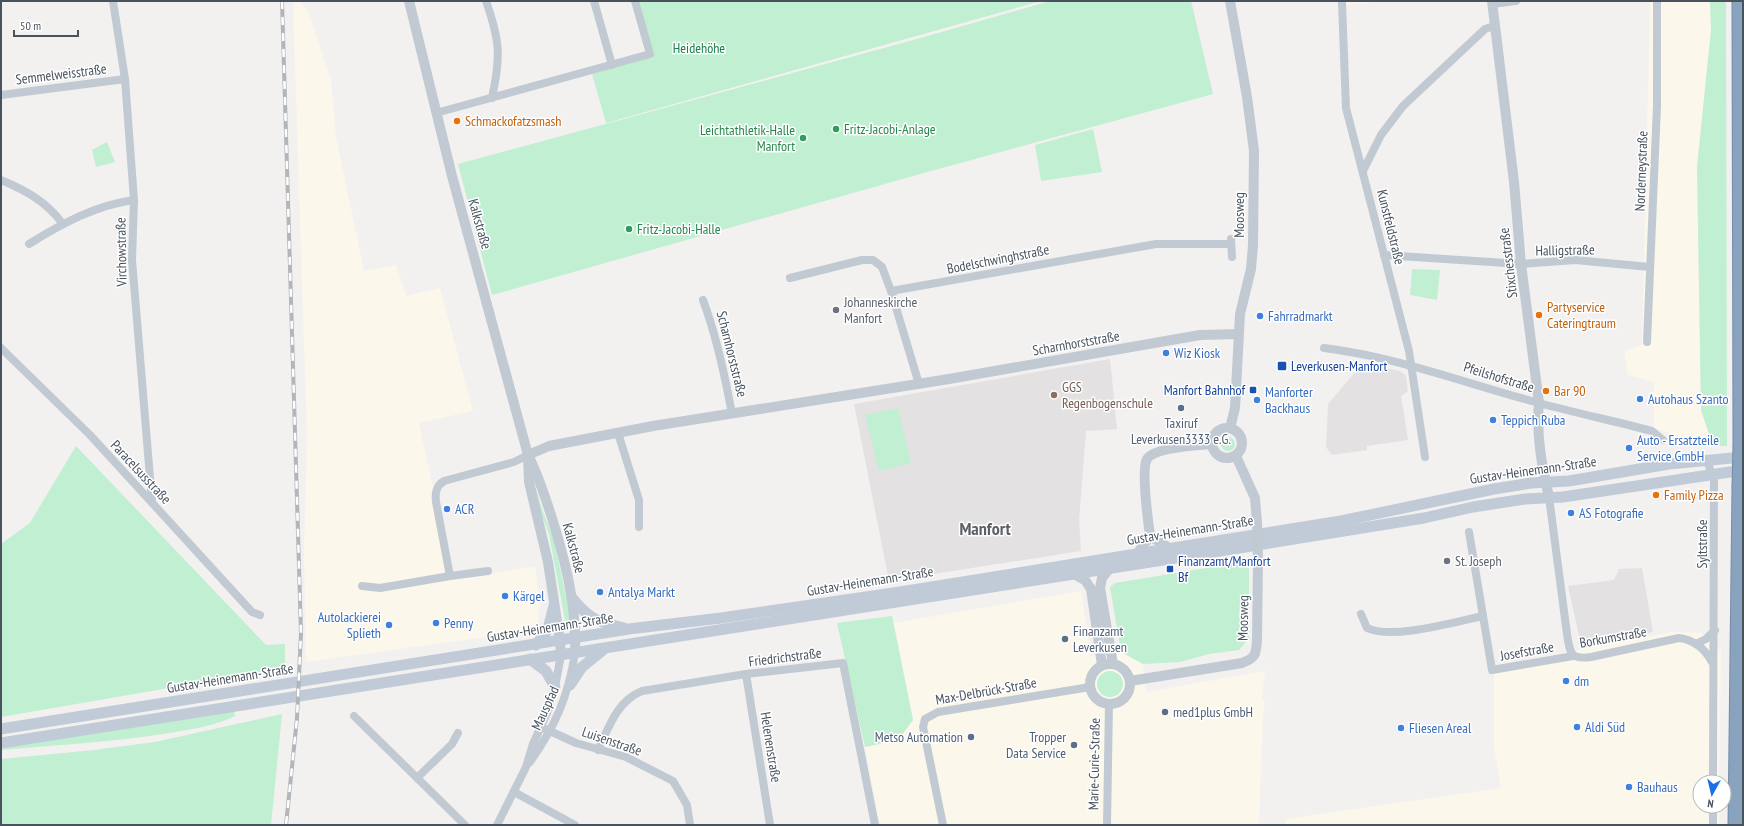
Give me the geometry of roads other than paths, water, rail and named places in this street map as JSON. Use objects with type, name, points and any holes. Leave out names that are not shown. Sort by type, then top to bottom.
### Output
[{"type":"highway","points":[[1736,825],[1740,487],[1742,451],[1740,1]]},
{"type":"main road","name":"Gustav-Heinemann-Straße","points":[[1,729],[575,639],[629,629],[721,618],[893,593],[1341,521],[1494,489],[1546,482],[1569,481],[1634,469],[1706,460],[1742,451]]},
{"type":"main road","name":"Gustav-Heinemann-Straße","points":[[1,743],[575,654],[1424,518],[1473,507],[1549,497],[1563,497],[1743,470]]},
{"type":"main road","points":[[572,598],[585,614],[594,620],[629,629]]},
{"type":"main road","points":[[536,645],[548,629],[554,606]]},
{"type":"main road","points":[[570,685],[585,664],[606,649]]},
{"type":"main road","points":[[530,660],[546,671],[555,687]]},
{"type":"street","name":"Virchowstraße","points":[[113,1],[125,79],[134,200],[132,260],[152,502]]},
{"type":"street","name":"Kalkstraße","points":[[409,1],[452,176],[528,455],[537,472],[557,534],[572,598],[575,654]]},
{"type":"street","points":[[486,1],[495,28],[499,54],[492,98]]},
{"type":"street","points":[[594,1],[612,65]]},
{"type":"street","points":[[436,112],[650,54],[635,1]]},
{"type":"street","name":"Moosweg","points":[[1230,1],[1248,104],[1254,151],[1252,257],[1240,314],[1235,408],[1230,428]]},
{"type":"street","points":[[1492,2],[1516,1]]},
{"type":"street","name":"Norderneystraße","points":[[1647,342],[1657,106],[1657,1]]},
{"type":"street","name":"Stixchesstraße","points":[[1492,2],[1514,182],[1521,264],[1539,403],[1538,418],[1549,497]]},
{"type":"street","name":"Kunstfeldstraße","points":[[1342,3],[1346,108],[1412,365],[1425,456]]},
{"type":"street","points":[[1363,170],[1381,135],[1403,106],[1485,28],[1494,26]]},
{"type":"street","name":"Semmelweisstraße","points":[[1,95],[125,79]]},
{"type":"street","points":[[1,180],[47,205],[62,223]]},
{"type":"street","points":[[29,244],[62,223],[117,202],[134,200]]},
{"type":"street","name":"Bodelschwinghstraße","points":[[891,291],[1156,244],[1231,241],[1232,257]]},
{"type":"street","name":"Halligstraße","points":[[1384,255],[1521,264],[1575,260],[1650,266]]},
{"type":"street","points":[[790,278],[862,260],[873,260],[882,267],[891,291],[919,384]]},
{"type":"street","name":"Scharnhorststraße","points":[[703,300],[727,384],[732,414]]},
{"type":"street","name":"Scharnhorststraße","points":[[528,455],[549,446],[618,433],[1200,336],[1238,334]]},
{"type":"street","name":"Paracelsusstraße","points":[[1,348],[90,436],[252,612],[260,616]]},
{"type":"street","name":"Pfeilshofstraße","points":[[1324,348],[1362,353],[1412,365],[1539,403],[1652,430],[1663,440]]},
{"type":"street","points":[[1230,428],[1240,434],[1243,446],[1236,456],[1226,459],[1216,454],[1212,444],[1217,432],[1230,428]]},
{"type":"street","points":[[618,433],[639,500],[639,527]]},
{"type":"street","points":[[1136,554],[1150,536],[1144,472],[1148,458],[1153,454],[1166,450],[1212,444]]},
{"type":"street","name":"Kalkstraße","points":[[528,455],[529,482],[543,537],[561,655]]},
{"type":"street","points":[[450,576],[436,502],[436,489],[439,484],[444,481],[514,462],[528,455]]},
{"type":"street","name":"Moosweg","points":[[1130,681],[1242,663],[1252,659],[1256,651],[1258,560],[1255,498],[1236,456]]},
{"type":"street","name":"Syltstraße","points":[[1706,460],[1713,474],[1714,486],[1715,630],[1713,663],[1713,774]]},
{"type":"street","name":"Borkumstraße","points":[[1549,497],[1567,634],[1570,651],[1573,656],[1578,658],[1591,657],[1679,638],[1696,644],[1707,653],[1713,663]]},
{"type":"street","name":"Josefstraße","points":[[1470,532],[1492,670],[1573,656]]},
{"type":"street","points":[[1150,536],[1169,548]]},
{"type":"street","points":[[1110,568],[1102,578],[1100,588],[1113,664]]},
{"type":"street","points":[[362,586],[380,588],[488,571]]},
{"type":"street","points":[[1074,574],[1085,580],[1091,589],[1102,665]]},
{"type":"street","points":[[1361,614],[1367,628],[1376,632],[1409,631],[1483,616]]},
{"type":"street","points":[[1696,644],[1706,639],[1715,630]]},
{"type":"street","name":"Mauspfad","points":[[497,825],[526,767],[550,730],[570,685],[575,654]]},
{"type":"street","name":"Mauspfad","points":[[526,767],[533,744],[555,687],[561,655]]},
{"type":"street","name":"Friedrichstraße","points":[[598,750],[624,701],[632,695],[642,691],[746,674],[843,663],[875,825]]},
{"type":"street","points":[[1113,664],[1124,670],[1130,681],[1130,687],[1125,698],[1109,704],[1104,703],[1094,697],[1090,687],[1090,682],[1094,672],[1102,665],[1113,664]]},
{"type":"street","name":"Helenenstraße","points":[[746,674],[770,825]]},
{"type":"street","name":"Max-Delbrück-Straße","points":[[943,825],[923,727],[925,719],[930,714],[1090,687]]},
{"type":"street","name":"Marie-Curie-Straße","points":[[1107,825],[1109,704]]},
{"type":"street","points":[[354,716],[465,825]]},
{"type":"street","name":"Luisenstraße","points":[[541,726],[576,743],[626,757],[673,781],[687,805],[690,825]]},
{"type":"street","points":[[417,778],[452,744],[458,733]]},
{"type":"street","points":[[514,792],[574,825]]},
{"type":"street","points":[[1713,814],[1713,825]]},
{"type":"railway","points":[[282,1],[301,633],[297,718],[286,825]]},
{"type":"place","name":"Schmackofatzsmash","points":[[457,121]]},
{"type":"place","name":"Fritz-Jacobi-Anlage","points":[[836,129]]},
{"type":"place","name":"Leichtathletik-Halle Manfort","points":[[803,138]]},
{"type":"place","name":"Fritz-Jacobi-Halle","points":[[629,229]]},
{"type":"place","name":"Johanneskirche Manfort","points":[[836,310]]},
{"type":"place","name":"Partyservice Cateringtraum","points":[[1539,315]]},
{"type":"place","name":"Fahrradmarkt","points":[[1260,316]]},
{"type":"place","name":"Wiz Kiosk","points":[[1166,353]]},
{"type":"place","name":"Leverkusen-Manfort","points":[[1282,366]]},
{"type":"place","name":"Manfort Bahnhof","points":[[1253,390]]},
{"type":"place","name":"Bar 90","points":[[1546,391]]},
{"type":"place","name":"GGS Regenbogenschule","points":[[1054,395]]},
{"type":"place","name":"Autohaus Szanto","points":[[1640,399]]},
{"type":"place","name":"Manforter Backhaus","points":[[1257,400]]},
{"type":"place","name":"Taxiruf Leverkusen3333 e.G.","points":[[1181,408]]},
{"type":"place","name":"Teppich Ruba","points":[[1493,420]]},
{"type":"place","name":"Auto - Ersatzteile Service GmbH","points":[[1629,448]]},
{"type":"place","name":"Family Pizza","points":[[1656,495]]},
{"type":"place","name":"ACR","points":[[447,509]]},
{"type":"place","name":"AS Fotografie","points":[[1571,513]]},
{"type":"place","name":"St. Joseph","points":[[1447,561]]},
{"type":"place","name":"Finanzamt/Manfort Bf","points":[[1170,569]]},
{"type":"place","name":"Antalya Markt","points":[[600,592]]},
{"type":"place","name":"Kärgel","points":[[505,596]]},
{"type":"place","name":"Penny","points":[[436,623]]},
{"type":"place","name":"Autolackierei Splieth","points":[[389,625]]},
{"type":"place","name":"Finanzamt Leverkusen","points":[[1065,639]]},
{"type":"place","name":"dm","points":[[1566,681]]},
{"type":"place","name":"med1plus GmbH","points":[[1165,712]]},
{"type":"place","name":"Aldi Süd","points":[[1577,727]]},
{"type":"place","name":"Fliesen Areal","points":[[1401,728]]},
{"type":"place","name":"Metso Automation","points":[[971,737]]},
{"type":"place","name":"Tropper Data Service","points":[[1074,745]]},
{"type":"place","name":"Bauhaus","points":[[1629,787]]},
{"type":"district","name":"Manfort","points":[[985,529]]},
{"type":"park label","name":"Heidehöhe","points":[[699,48]]}]
